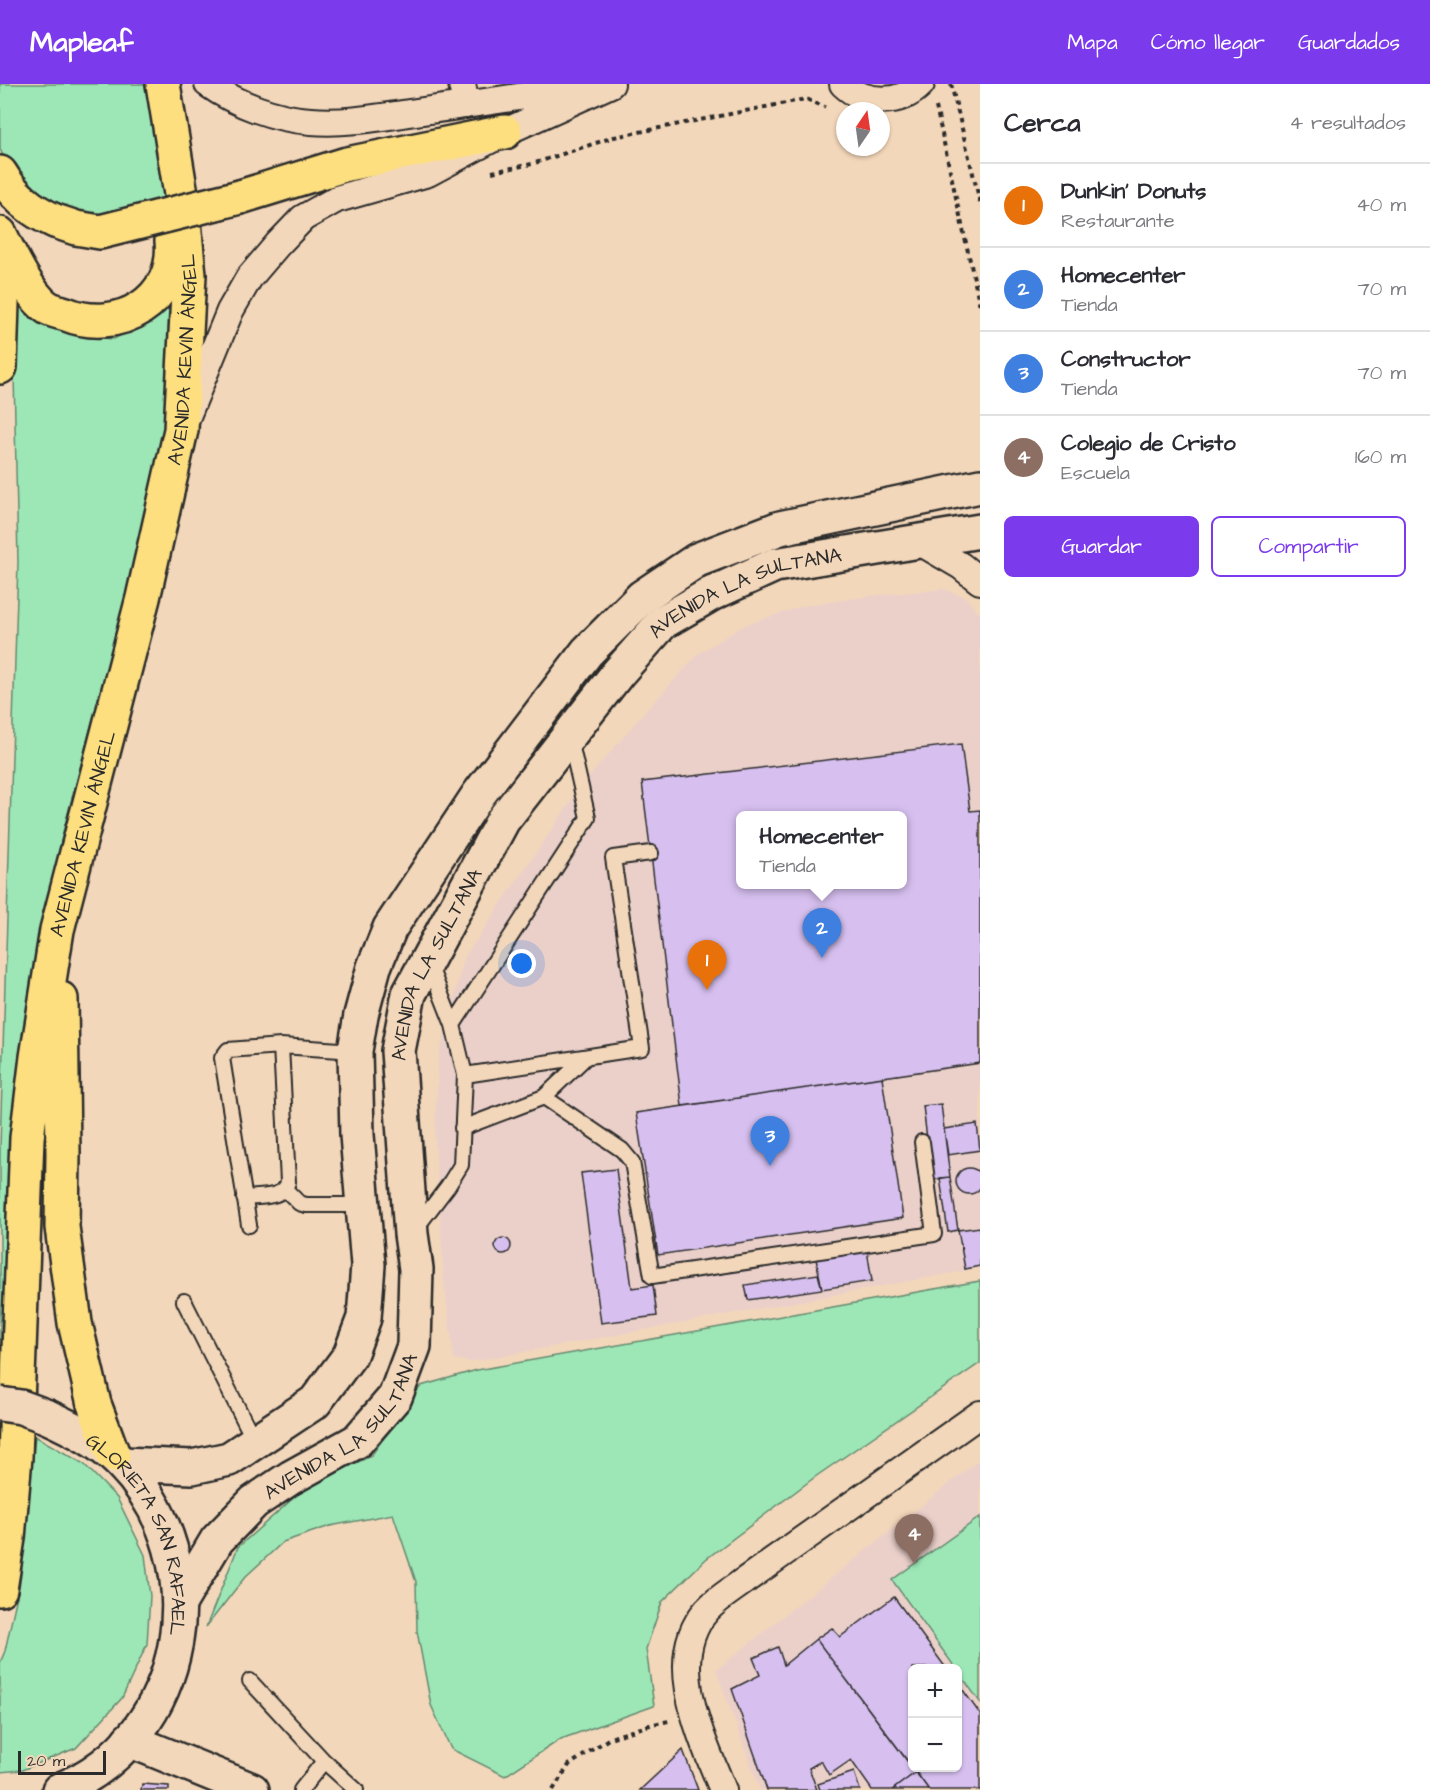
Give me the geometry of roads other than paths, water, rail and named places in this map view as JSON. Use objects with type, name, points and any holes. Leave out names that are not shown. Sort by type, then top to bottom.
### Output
[{"type":"main road","name":"AVENIDA KEVIN ÁNGEL","points":[[0,1589],[8,1538],[15,1457],[27,1138],[37,1057],[57,930],[143,598],[181,430],[189,275],[182,200],[163,84]]},
{"type":"main road","points":[[0,173],[12,192],[32,210],[76,228],[100,232],[240,197],[347,164],[505,132]]},
{"type":"main road","points":[[0,232],[27,284],[48,307],[79,320],[114,321],[144,308],[166,284],[174,255],[171,225],[175,160]]},
{"type":"main road","points":[[0,232],[3,271],[0,367]]},
{"type":"main road","points":[[57,930],[62,1024],[62,1227],[75,1323],[94,1404],[117,1460]]},
{"type":"street","points":[[208,84],[245,104],[309,121],[348,121],[464,94],[594,84]]},
{"type":"street","points":[[181,430],[230,311],[249,278],[303,218],[337,199],[428,173],[505,132],[611,84]]},
{"type":"street","points":[[843,84],[858,95],[872,99],[888,100],[927,91]]},
{"type":"street","name":"AVENIDA LA SULTANA","points":[[117,1460],[192,1467],[229,1459],[315,1401],[350,1355],[364,1318],[368,1264],[357,1135],[355,1051],[361,1015],[374,967],[390,928],[479,794],[586,652],[642,597],[697,560],[780,528],[980,486]]},
{"type":"street","name":"AVENIDA LA SULTANA","points":[[180,1602],[217,1540],[254,1502],[290,1478],[357,1441],[395,1397],[414,1346],[416,1269],[411,1234],[398,1051],[409,994],[503,820],[618,674],[663,622],[711,594],[775,565],[980,531]]},
{"type":"street","points":[[920,542],[961,566],[980,581]]},
{"type":"street","name":"GLORIETA SAN RAFAEL","points":[[0,1404],[21,1407],[83,1433],[117,1460],[146,1493],[164,1527],[176,1564],[180,1602],[177,1639],[168,1675],[151,1710],[129,1740],[90,1774],[59,1790]]},
{"type":"street","points":[[723,1790],[696,1721],[686,1669],[691,1634],[707,1610],[744,1581],[980,1414]]},
{"type":"street","points":[[151,1710],[171,1744],[192,1766]]},
{"type":"street","points":[[129,1740],[252,1790]]},
{"type":"lane","points":[[453,1025],[588,818],[569,735]]},
{"type":"lane","points":[[465,1075],[642,1048],[613,858],[651,853]]},
{"type":"lane","points":[[411,1234],[448,1186],[460,1165],[465,1075],[453,1025],[427,959]]},
{"type":"lane","points":[[249,1225],[222,1058],[228,1050],[281,1046],[355,1051]]},
{"type":"lane","points":[[244,1198],[281,1193],[286,1190],[288,1182],[281,1046]]},
{"type":"lane","points":[[462,1128],[544,1097],[586,1056]]},
{"type":"lane","points":[[544,1097],[622,1150],[632,1162],[652,1276],[934,1234],[922,1142]]},
{"type":"lane","points":[[286,1190],[300,1203],[306,1205],[362,1205]]},
{"type":"lane","points":[[184,1301],[255,1442]]},
{"type":"lane","points":[[250,1681],[324,1761],[356,1790]]},
{"type":"lane","points":[[301,1790],[324,1761]]},
{"type":"place","name":"Homecenter","points":[[822,958]]},
{"type":"place","name":"Dunkin' Donuts","points":[[707,990]]},
{"type":"place","name":"Constructor","points":[[770,1166]]},
{"type":"place","name":"Colegio de Cristo","points":[[914,1564]]}]
